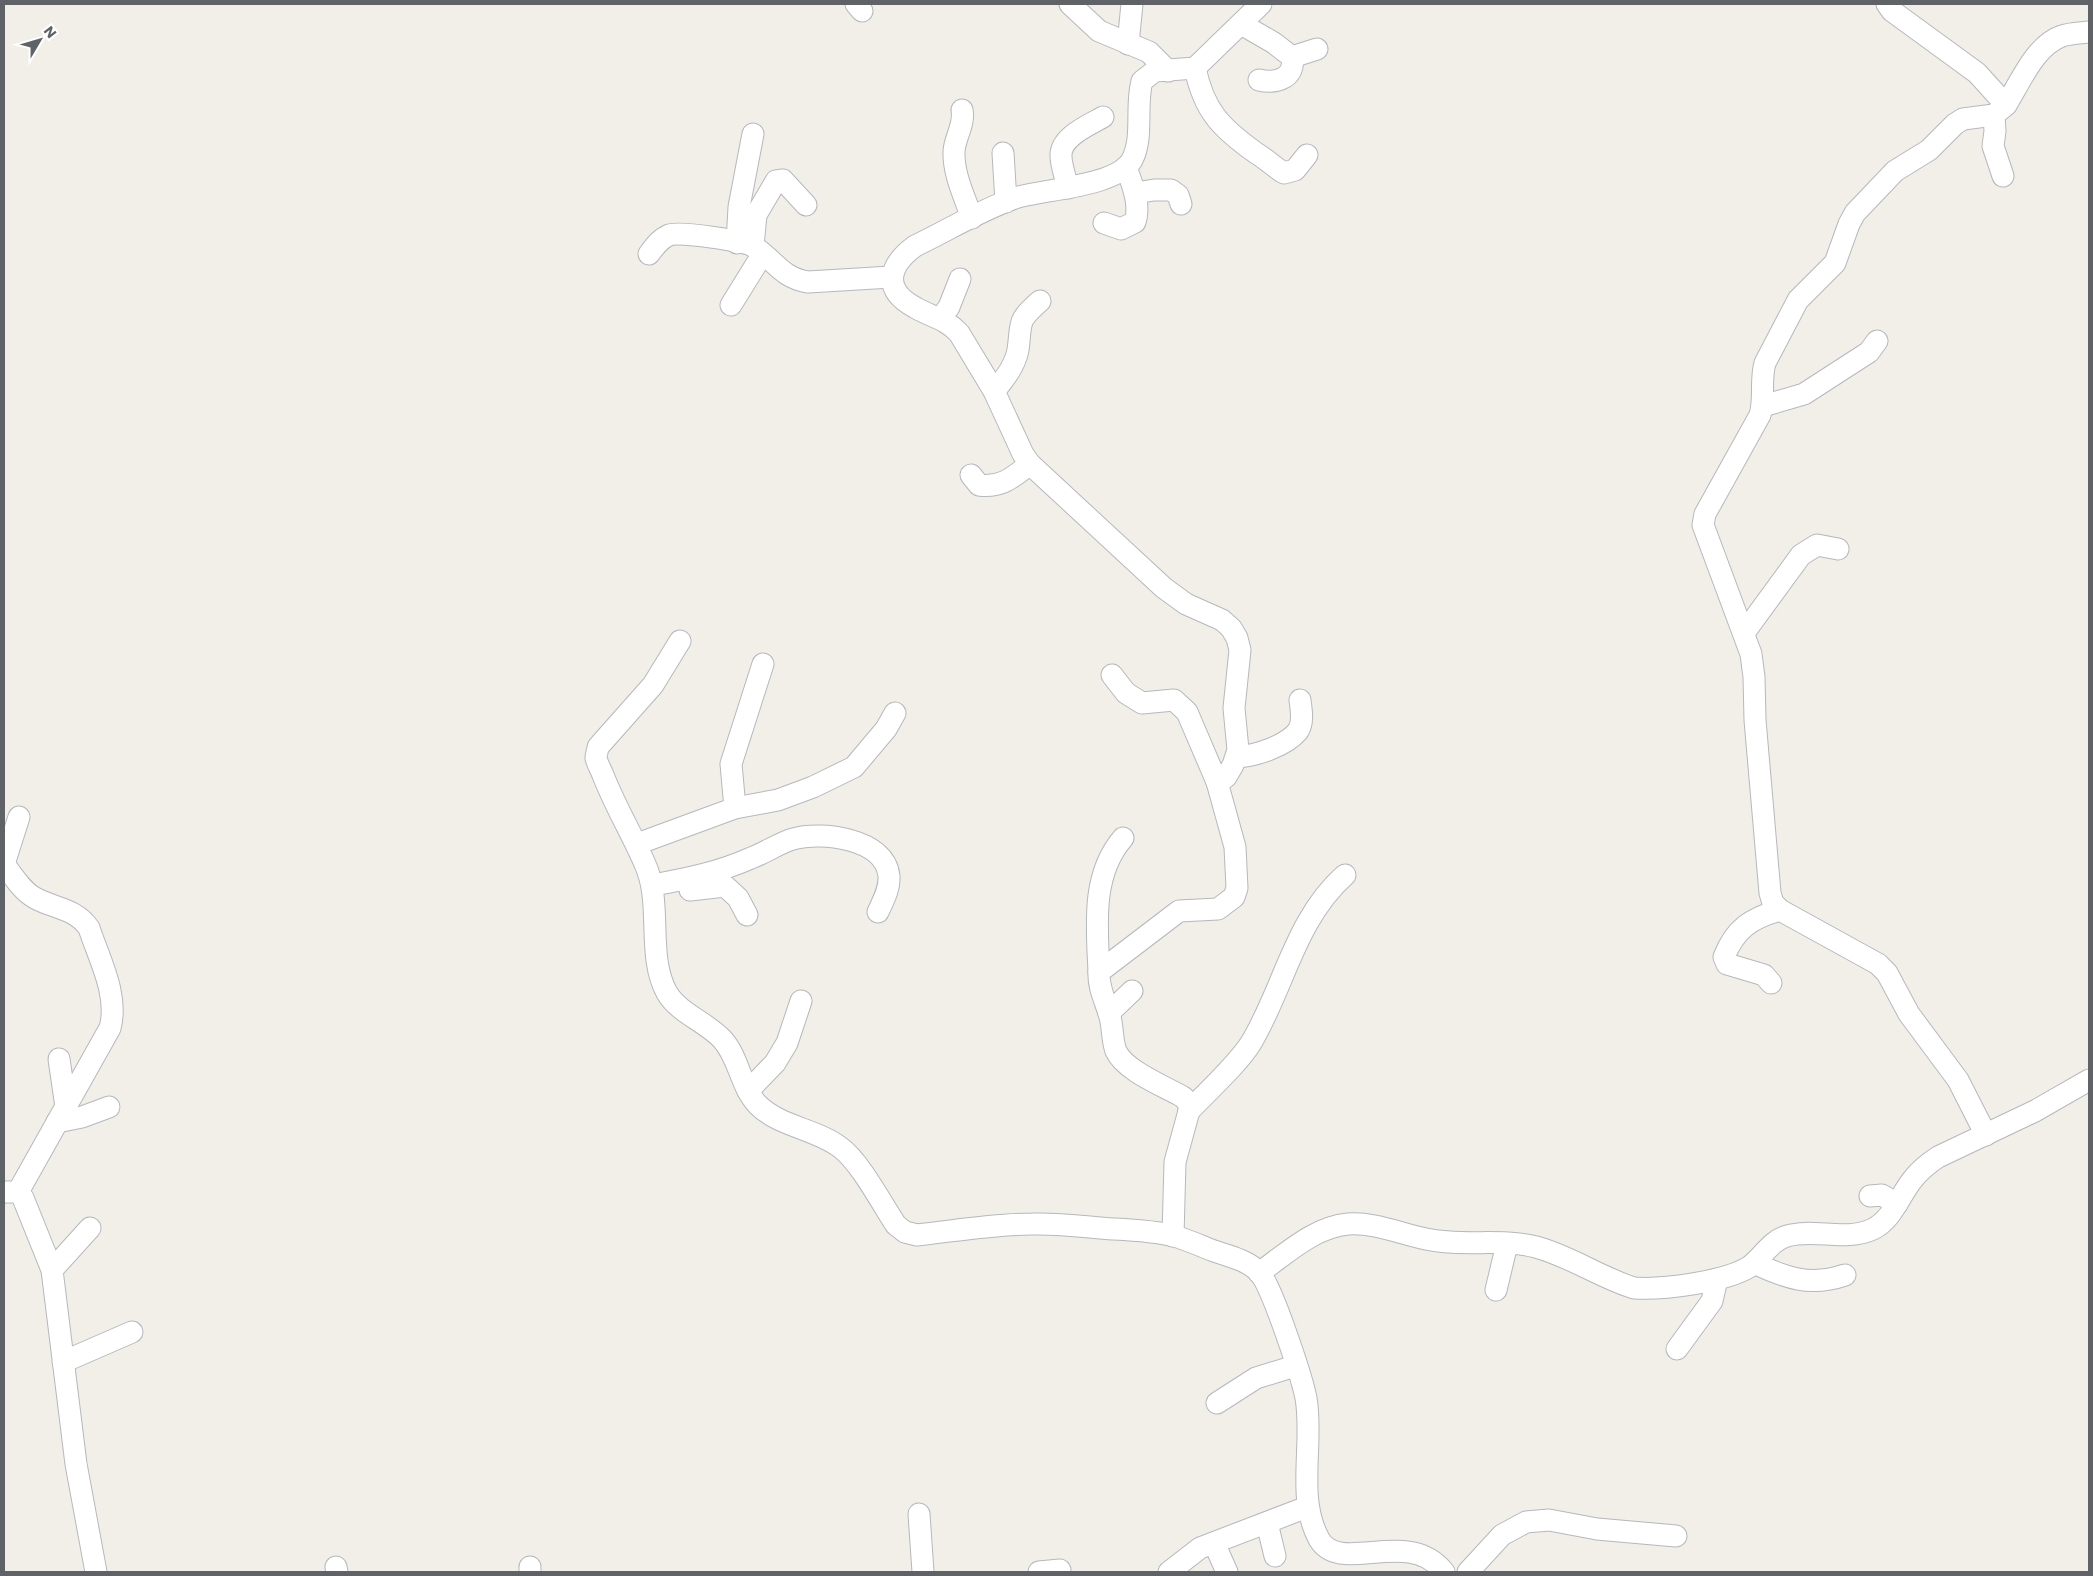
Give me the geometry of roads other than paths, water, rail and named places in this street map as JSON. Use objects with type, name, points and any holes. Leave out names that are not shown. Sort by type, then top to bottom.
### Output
[{"type":"street","points":[[1070,4],[1099,31],[1149,52],[1168,71]]},
{"type":"street","points":[[1128,44],[1132,4]]},
{"type":"street","points":[[1217,782],[1226,777],[1237,757],[1238,750],[1234,708],[1240,650],[1237,638],[1231,628],[1222,620],[1186,604],[1164,588],[1030,464],[1023,454],[994,391],[958,333],[952,325],[941,318],[916,309],[904,301],[895,290],[891,277],[895,266],[904,254],[916,246],[1006,202],[1068,188],[1116,174],[1126,167],[1132,159],[1137,139],[1142,81],[1155,71],[1195,68],[1261,4]]},
{"type":"street","points":[[1887,4],[1892,11],[1977,73],[2000,110]]},
{"type":"street","points":[[1241,24],[1274,43],[1292,57],[1293,63],[1289,74],[1281,80],[1270,82],[1259,80]]},
{"type":"street","points":[[2003,176],[1992,146],[2000,110],[2040,51],[2051,41],[2063,36],[2089,32]]},
{"type":"street","points":[[1292,57],[1317,49]]},
{"type":"street","points":[[1195,68],[1199,86],[1215,119],[1233,137],[1284,173],[1295,170],[1307,155]]},
{"type":"street","points":[[962,110],[963,117],[954,152],[958,178],[972,218]]},
{"type":"street","points":[[1986,1134],[1958,1080],[1909,1014],[1887,972],[1878,964],[1780,910],[1773,903],[1770,893],[1751,654],[1703,525],[1705,514],[1763,406],[1762,372],[1765,363],[1798,300],[1835,263],[1849,224],[1856,214],[1895,171],[1929,150],[1955,124],[1963,119],[2000,110]]},
{"type":"street","points":[[1068,188],[1060,155],[1065,143],[1079,131],[1103,117]]},
{"type":"street","points":[[751,248],[739,207],[753,134]]},
{"type":"street","points":[[1003,154],[1006,202]]},
{"type":"street","points":[[1104,223],[1121,229],[1135,222],[1138,215],[1135,193],[1126,167]]},
{"type":"street","points":[[731,305],[751,248],[756,215],[776,181],[783,180],[806,205]]},
{"type":"street","points":[[1135,193],[1171,190],[1178,195],[1181,204]]},
{"type":"street","points":[[650,254],[661,239],[671,234],[686,233],[751,248],[788,276],[803,282],[891,277]]},
{"type":"street","points":[[941,318],[949,307],[960,279]]},
{"type":"street","points":[[994,391],[1007,376],[1018,351],[1019,325],[1028,312],[1040,302]]},
{"type":"street","points":[[1763,406],[1804,394],[1869,352],[1877,341]]},
{"type":"street","points":[[972,475],[979,485],[991,487],[1009,480],[1030,464]]},
{"type":"street","points":[[1744,633],[1801,555],[1818,545],[1838,549]]},
{"type":"street","points":[[680,640],[653,685],[598,747],[596,758],[612,797],[637,844],[653,893],[654,931],[661,973],[668,994],[678,1005],[714,1031],[724,1041],[748,1091],[757,1104],[768,1113],[842,1148],[852,1158],[896,1224],[905,1232],[917,1235],[1049,1224],[1151,1232],[1173,1236],[1245,1262],[1259,1272],[1270,1290],[1305,1396],[1309,1424],[1307,1507],[1319,1538],[1327,1550],[1340,1554],[1403,1550],[1422,1554],[1438,1565],[1444,1572]]},
{"type":"street","points":[[735,808],[731,764],[763,664]]},
{"type":"street","points":[[1099,972],[1179,911],[1218,910],[1234,898],[1237,888],[1235,847],[1217,782],[1187,712],[1174,700],[1142,703],[1126,693],[1112,675]]},
{"type":"street","points":[[1237,757],[1253,756],[1265,751],[1298,730],[1302,720],[1300,700]]},
{"type":"street","points":[[637,844],[735,808],[778,800],[813,787],[854,768],[886,729],[895,713]]},
{"type":"street","points":[[18,817],[4,864],[24,890],[35,898],[82,918],[88,928],[112,998],[114,1014],[110,1028],[61,1115],[11,1192],[23,1198],[52,1270],[76,1464],[96,1572]]},
{"type":"street","points":[[653,893],[751,859],[792,839],[824,835],[857,842],[873,851],[884,864],[889,876],[888,890],[878,912]]},
{"type":"street","points":[[1123,838],[1114,849],[1104,874],[1096,910],[1098,981],[1109,1013],[1116,1050],[1121,1060],[1129,1067],[1183,1097],[1189,1103],[1190,1111],[1175,1162],[1173,1236]]},
{"type":"street","points":[[1190,1111],[1250,1044],[1291,954],[1316,907],[1330,888],[1345,875]]},
{"type":"street","points":[[653,893],[698,887],[725,886],[738,898],[747,915]]},
{"type":"street","points":[[1771,983],[1764,976],[1727,964],[1724,957],[1735,934],[1760,916],[1780,910]]},
{"type":"street","points":[[1109,1013],[1132,992]]},
{"type":"street","points":[[748,1091],[775,1063],[787,1043],[801,1001]]},
{"type":"street","points":[[59,1059],[61,1115]]},
{"type":"street","points":[[1259,1272],[1308,1238],[1327,1229],[1349,1224],[1370,1226],[1442,1242],[1536,1247],[1634,1288],[1649,1289],[1717,1279],[1740,1272],[1754,1263],[1772,1244],[1785,1237],[1798,1234],[1858,1234],[1874,1229],[1887,1218],[1924,1166],[1938,1157],[2035,1111],[2089,1080]]},
{"type":"street","points":[[61,1115],[82,1117],[108,1106]]},
{"type":"street","points":[[1870,1196],[1882,1195],[1897,1204]]},
{"type":"street","points":[[52,1270],[90,1228]]},
{"type":"street","points":[[1496,1290],[1507,1244]]},
{"type":"street","points":[[1754,1263],[1784,1277],[1804,1282],[1828,1281],[1845,1275]]},
{"type":"street","points":[[1677,1349],[1712,1301],[1717,1279]]},
{"type":"street","points":[[63,1362],[132,1332]]},
{"type":"street","points":[[1217,1403],[1256,1378],[1295,1366]]},
{"type":"street","points":[[1169,1572],[1191,1553],[1307,1507]]},
{"type":"street","points":[[919,1514],[923,1572]]},
{"type":"street","points":[[1468,1572],[1502,1535],[1526,1522],[1549,1520],[1597,1529],[1676,1536]]},
{"type":"street","points":[[1267,1523],[1274,1556]]},
{"type":"street","points":[[1214,1543],[1227,1572]]}]
